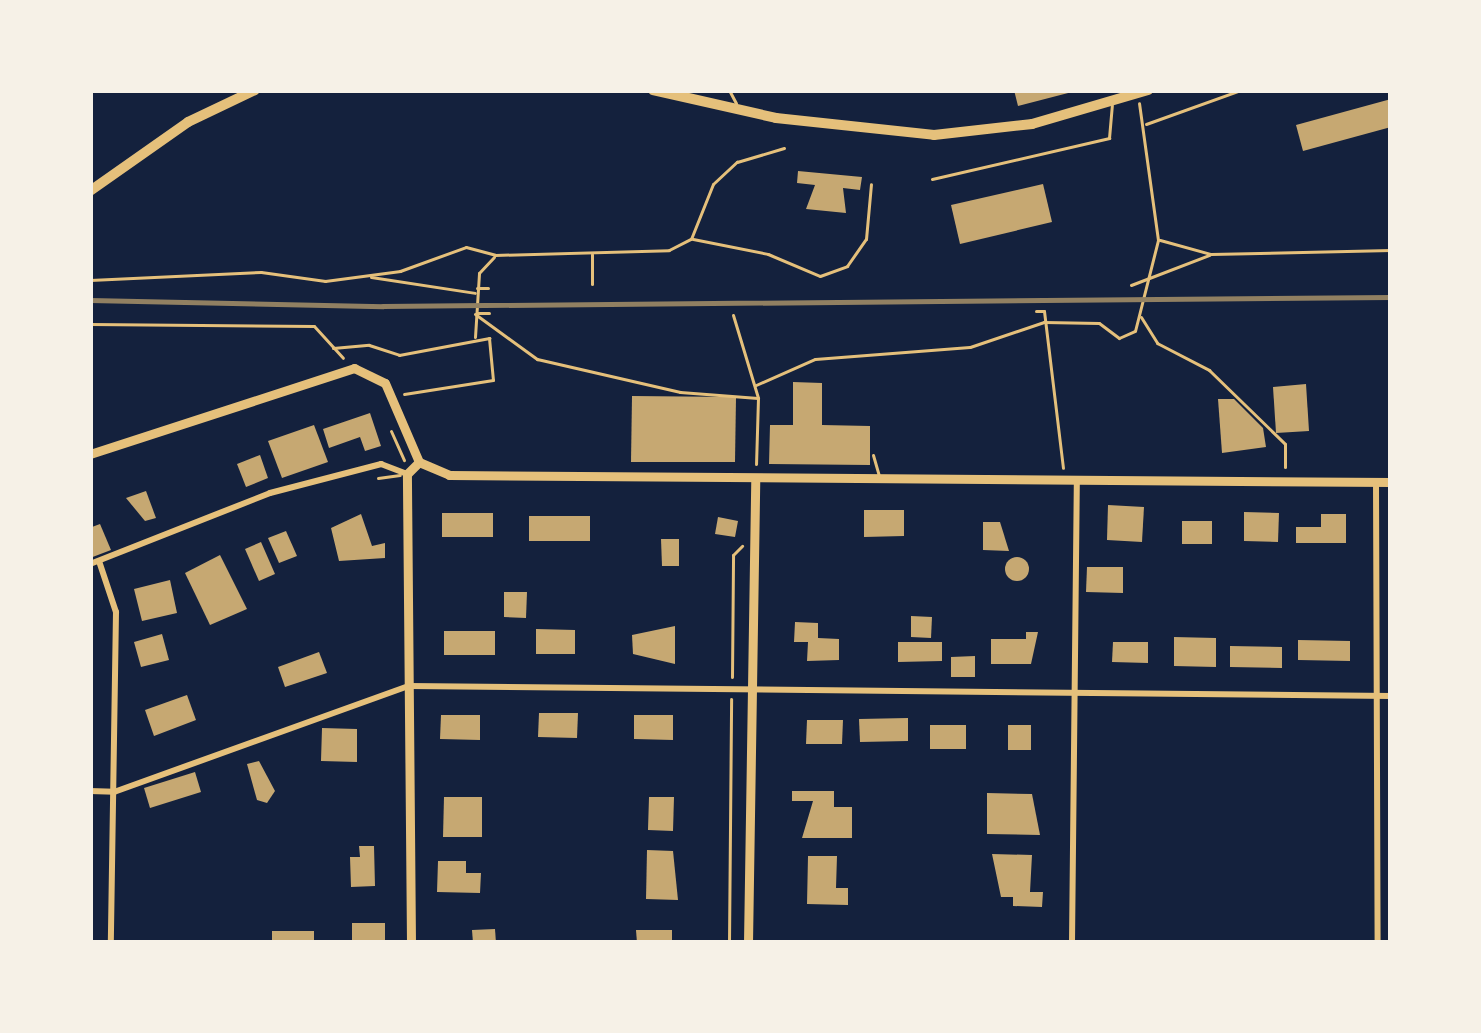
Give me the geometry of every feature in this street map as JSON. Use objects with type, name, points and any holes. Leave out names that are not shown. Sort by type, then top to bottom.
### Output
[{"type":"main road","points":[[90,191],[188,122],[255,90]]},
{"type":"main road","points":[[653,90],[740,110],[934,135],[1032,124],[1143,93]]},
{"type":"main road","points":[[90,454],[354,368],[385,383],[419,463],[449,475],[1071,476],[1391,482]]},
{"type":"main road","points":[[411,943],[407,474],[419,463]]},
{"type":"main road","points":[[748,943],[755,478]]},
{"type":"street","points":[[90,564],[270,493],[381,464],[407,474]]},
{"type":"street","points":[[1071,476],[1077,688],[1072,943]]},
{"type":"street","points":[[1376,482],[1378,943]]},
{"type":"street","points":[[99,561],[116,612],[111,943]]},
{"type":"street","points":[[90,791],[114,792],[410,686],[1077,688],[1391,696]]},
{"type":"lane","points":[[729,90],[740,110]]},
{"type":"lane","points":[[932,179],[1108,138],[1113,101]]},
{"type":"lane","points":[[873,454],[879,476]]},
{"type":"lane","points":[[378,478],[407,474]]},
{"type":"path","points":[[1144,124],[1241,90]]},
{"type":"path","points":[[756,385],[815,358],[970,346],[1044,322],[1099,323],[1119,338],[1135,331],[1158,240],[1138,103],[1143,93]]},
{"type":"path","points":[[691,239],[713,184],[737,162],[784,148]]},
{"type":"path","points":[[359,276],[466,247],[495,255],[669,250],[691,239],[768,254],[820,279],[847,266],[866,239],[871,184]]},
{"type":"path","points":[[1158,240],[1211,254],[1391,250]]},
{"type":"path","points":[[592,252],[592,284]]},
{"type":"path","points":[[1131,285],[1143,285],[1211,254]]},
{"type":"path","points":[[475,341],[475,290],[495,255]]},
{"type":"path","points":[[90,280],[359,276],[488,288]]},
{"type":"path","points":[[1036,311],[1044,311],[1071,476]]},
{"type":"path","points":[[1141,312],[1157,344],[1209,370],[1285,444],[1285,480]]},
{"type":"path","points":[[475,314],[489,313]]},
{"type":"path","points":[[475,314],[537,359],[680,392],[758,398]]},
{"type":"path","points":[[733,315],[740,356],[754,373],[758,398],[755,478]]},
{"type":"path","points":[[90,324],[314,326],[354,368]]},
{"type":"path","points":[[333,348],[369,345],[399,355],[489,338],[493,380],[398,395],[399,402]]},
{"type":"path","points":[[729,943],[734,555],[755,532]]},
{"type":"building","points":[[1014,90],[1072,90],[1072,92],[1018,106]]},
{"type":"building","points":[[1391,99],[1391,127],[1303,151],[1296,125]]},
{"type":"building","points":[[798,171],[862,177],[860,190],[843,188],[846,213],[806,209],[815,185],[797,183]]},
{"type":"building","points":[[1043,184],[1052,222],[960,244],[951,205]]},
{"type":"building","points":[[793,382],[822,383],[822,425],[870,426],[870,465],[769,464],[770,425],[793,425]]},
{"type":"building","points":[[1306,384],[1309,431],[1276,433],[1273,387]]},
{"type":"building","points":[[632,396],[736,397],[735,462],[631,462]]},
{"type":"building","points":[[1218,399],[1234,399],[1263,428],[1266,447],[1222,453]]},
{"type":"building","points":[[370,413],[381,446],[365,451],[360,437],[329,448],[323,429]]},
{"type":"building","points":[[314,425],[328,462],[282,478],[268,441]]},
{"type":"building","points":[[260,455],[268,478],[246,487],[237,464]]},
{"type":"building","points":[[146,491],[156,518],[145,521],[126,498]]},
{"type":"building","points":[[1108,505],[1144,507],[1142,542],[1107,540]]},
{"type":"building","points":[[864,510],[904,510],[904,536],[864,537]]},
{"type":"building","points":[[1244,512],[1279,513],[1278,542],[1244,541]]},
{"type":"building","points":[[442,513],[493,513],[493,537],[442,537]]},
{"type":"building","points":[[361,514],[372,546],[385,543],[385,558],[339,561],[331,528]]},
{"type":"building","points":[[1321,514],[1346,514],[1346,543],[1296,543],[1296,527],[1321,527]]},
{"type":"building","points":[[529,516],[590,516],[590,541],[529,541]]},
{"type":"building","points":[[718,517],[738,521],[735,537],[715,534]]},
{"type":"building","points":[[1182,521],[1212,521],[1212,544],[1182,544]]},
{"type":"building","points":[[983,522],[1000,522],[1009,551],[983,550]]},
{"type":"building","points":[[100,524],[111,550],[90,558],[92,527]]},
{"type":"building","points":[[286,531],[297,556],[279,563],[268,538]]},
{"type":"building","points":[[661,539],[679,539],[679,566],[662,566]]},
{"type":"building","points":[[261,542],[275,574],[259,581],[245,549]]},
{"type":"building","points":[[220,555],[247,609],[210,625],[185,573]]},
{"type":"building","points":[[1012,557],[1022,557],[1029,569],[1022,581],[1012,581],[1005,574],[1005,564]]},
{"type":"building","points":[[1087,567],[1123,567],[1123,593],[1086,592]]},
{"type":"building","points":[[170,580],[177,613],[142,621],[134,589]]},
{"type":"building","points":[[504,592],[527,592],[526,618],[504,617]]},
{"type":"building","points":[[911,616],[932,617],[931,638],[911,637]]},
{"type":"building","points":[[795,622],[818,623],[818,638],[839,639],[839,660],[807,661],[808,642],[794,642]]},
{"type":"building","points":[[675,626],[675,664],[633,654],[632,635]]},
{"type":"building","points":[[536,629],[575,630],[575,654],[536,654]]},
{"type":"building","points":[[444,631],[495,631],[495,655],[444,655]]},
{"type":"building","points":[[1026,632],[1038,632],[1031,664],[991,664],[991,639],[1026,639]]},
{"type":"building","points":[[162,634],[169,660],[141,667],[134,642]]},
{"type":"building","points":[[1174,637],[1216,638],[1216,667],[1174,666]]},
{"type":"building","points":[[1298,640],[1350,641],[1350,661],[1298,660]]},
{"type":"building","points":[[898,642],[942,642],[942,661],[898,662]]},
{"type":"building","points":[[1113,642],[1148,642],[1148,663],[1112,662]]},
{"type":"building","points":[[1230,646],[1282,647],[1282,668],[1230,667]]},
{"type":"building","points":[[319,652],[327,673],[285,687],[278,667]]},
{"type":"building","points":[[975,656],[975,677],[951,677],[951,657]]},
{"type":"building","points":[[187,695],[196,720],[154,736],[145,710]]},
{"type":"building","points":[[539,713],[578,713],[577,738],[538,737]]},
{"type":"building","points":[[441,715],[480,715],[480,740],[440,739]]},
{"type":"building","points":[[634,715],[673,715],[673,740],[634,739]]},
{"type":"building","points":[[908,718],[908,741],[860,742],[859,719]]},
{"type":"building","points":[[807,720],[843,720],[842,744],[806,744]]},
{"type":"building","points":[[930,725],[966,725],[966,749],[930,749]]},
{"type":"building","points":[[1008,725],[1031,725],[1031,750],[1008,750]]},
{"type":"building","points":[[322,728],[357,729],[357,762],[321,761]]},
{"type":"building","points":[[259,761],[275,791],[267,803],[257,800],[247,764]]},
{"type":"building","points":[[195,772],[201,792],[150,808],[144,788]]},
{"type":"building","points":[[792,791],[834,791],[834,807],[852,807],[852,838],[802,838],[813,801],[792,801]]},
{"type":"building","points":[[987,793],[1032,794],[1040,835],[987,834]]},
{"type":"building","points":[[444,797],[482,797],[482,837],[443,837]]},
{"type":"building","points":[[649,797],[674,797],[673,831],[648,830]]},
{"type":"building","points":[[359,846],[374,846],[375,886],[351,887],[350,857],[360,857]]},
{"type":"building","points":[[647,850],[673,851],[678,900],[646,899]]},
{"type":"building","points":[[992,854],[1032,855],[1030,892],[1043,892],[1042,907],[1013,906],[1013,897],[1001,897]]},
{"type":"building","points":[[808,856],[837,856],[836,888],[848,888],[848,905],[807,904]]},
{"type":"building","points":[[438,861],[466,861],[466,873],[481,873],[480,893],[437,892]]},
{"type":"building","points":[[352,923],[385,923],[385,940],[352,943]]},
{"type":"building","points":[[495,929],[496,943],[473,943],[472,930]]},
{"type":"building","points":[[636,930],[672,930],[672,943],[637,943]]},
{"type":"building","points":[[272,931],[314,931],[314,943],[272,943]]},
{"type":"railway","points":[[90,300],[383,306],[1391,297]]}]
